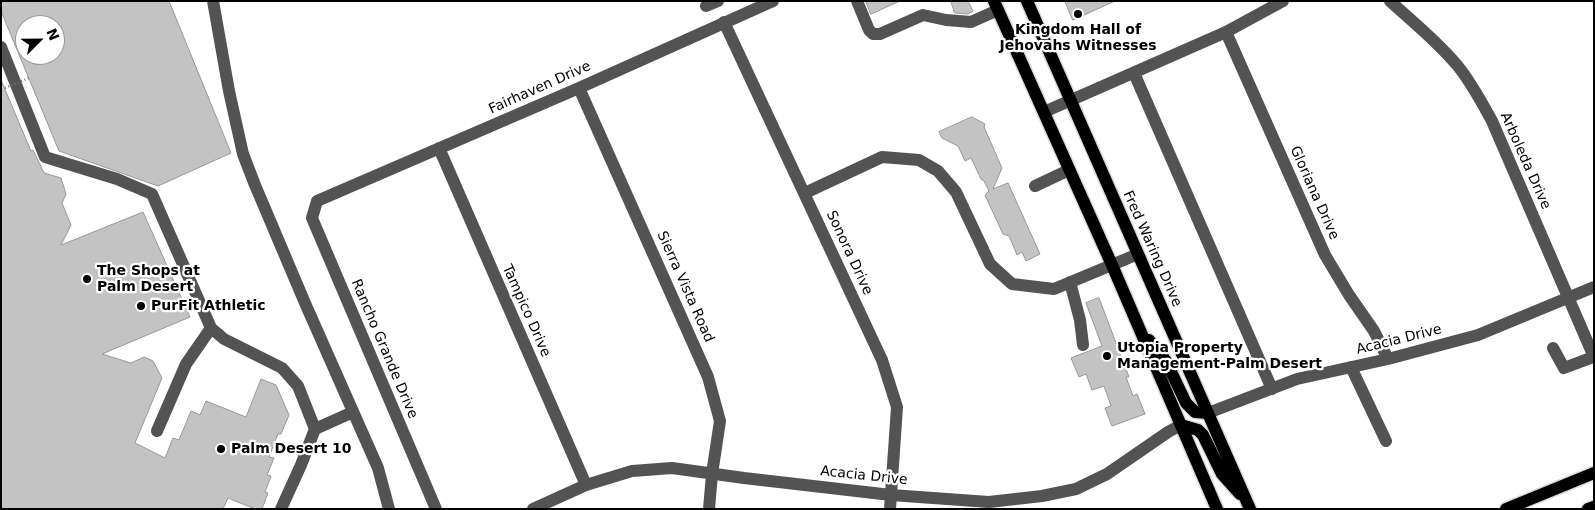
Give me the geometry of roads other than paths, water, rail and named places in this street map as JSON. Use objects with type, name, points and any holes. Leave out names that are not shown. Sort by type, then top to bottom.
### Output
[{"type":"main road","name":"Fred Waring Drive","points":[[1027,1],[1248,504]]},
{"type":"main road","points":[[996,6],[1112,265],[1217,509]]},
{"type":"main road","points":[[1139,327],[1166,361],[1186,403],[1195,412],[1208,413]]},
{"type":"main road","points":[[1181,426],[1198,430],[1203,435],[1222,474],[1248,504]]},
{"type":"main road","points":[[1506,509],[1594,473]]},
{"type":"main road","points":[[1588,509],[1594,506]]},
{"type":"street","points":[[213,1],[229,91],[243,154],[305,303],[378,468],[389,509]]},
{"type":"street","name":"Fairhaven Drive","points":[[318,201],[579,88],[773,1]]},
{"type":"street","points":[[857,1],[869,30],[874,34],[880,34],[923,16],[971,22],[996,6]]},
{"type":"street","points":[[1044,112],[1226,32],[1283,1]]},
{"type":"street","name":"Arboleda Drive","points":[[1390,1],[1434,41],[1456,65],[1476,92],[1492,120],[1594,357]]},
{"type":"street","name":"Sonora Drive","points":[[724,22],[882,360],[897,407],[890,509]]},
{"type":"street","name":"Gloriana Drive","points":[[1226,32],[1325,255],[1349,295],[1374,331],[1388,359]]},
{"type":"street","points":[[1,47],[45,157],[117,179],[152,194],[211,328],[224,339],[282,368],[298,386],[315,429],[281,509]]},
{"type":"street","points":[[1134,73],[1272,389]]},
{"type":"street","name":"Sierra Vista Road","points":[[579,88],[708,377],[720,422],[709,509]]},
{"type":"street","name":"Tampico Drive","points":[[439,148],[586,485]]},
{"type":"street","points":[[805,193],[882,157],[919,160],[938,171],[956,192],[990,264],[1012,284],[1054,289],[1138,254]]},
{"type":"street","points":[[1035,186],[1069,170]]},
{"type":"street","name":"Rancho Grande Drive","points":[[318,201],[312,218],[436,509]]},
{"type":"street","points":[[1070,282],[1080,320],[1083,344]]},
{"type":"street","name":"Acacia Drive","points":[[1208,413],[1297,379],[1388,359],[1478,335],[1594,287]]},
{"type":"street","points":[[157,431],[186,364],[211,328]]},
{"type":"street","points":[[1553,348],[1564,368],[1594,357]]},
{"type":"street","points":[[1351,367],[1386,441]]},
{"type":"street","points":[[315,429],[353,412]]},
{"type":"street","name":"Acacia Drive","points":[[533,509],[586,485],[632,471],[672,468],[892,495],[989,502],[1042,496],[1076,489],[1107,474],[1168,432],[1181,426]]},
{"type":"place","name":"Kingdom Hall of Jehovahs Witnesses","points":[[1078,14]]},
{"type":"place","name":"The Shops at Palm Desert","points":[[87,279]]},
{"type":"place","name":"PurFit Athletic","points":[[141,306]]},
{"type":"place","name":"Utopia Property Management-Palm Desert","points":[[1107,356]]},
{"type":"place","name":"Palm Desert 10","points":[[221,449]]}]
